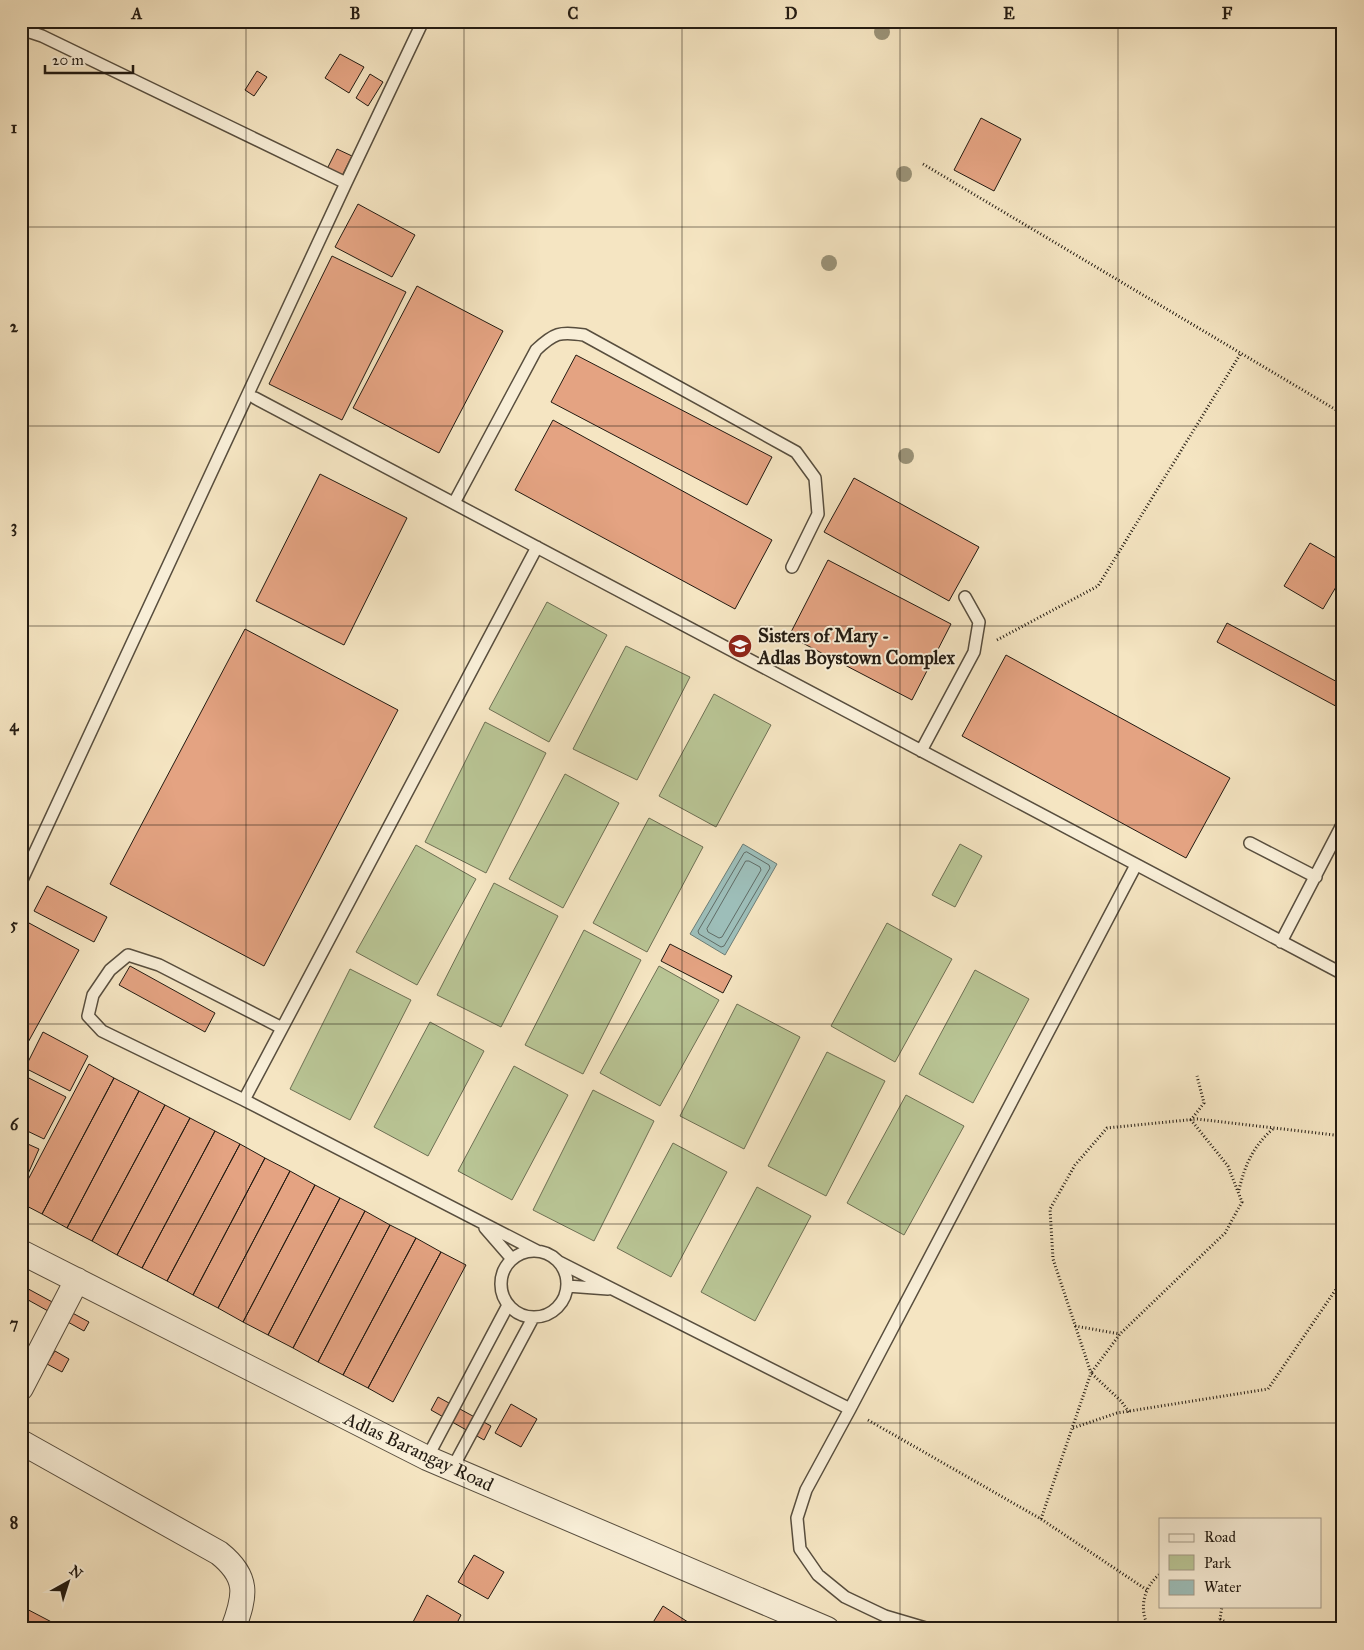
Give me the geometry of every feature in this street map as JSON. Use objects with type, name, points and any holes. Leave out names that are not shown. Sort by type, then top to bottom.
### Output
[{"type":"street","name":"Adlas Barangay Road","points":[[21,1252],[452,1470],[827,1629]]},
{"type":"street","points":[[21,1388],[76,1280]]},
{"type":"street","points":[[21,1442],[219,1553],[229,1561],[236,1569],[242,1581],[241,1607],[233,1629]]},
{"type":"lane","points":[[21,882],[423,21]]},
{"type":"lane","points":[[21,33],[30,32],[42,36],[346,183]]},
{"type":"lane","points":[[454,503],[536,350],[550,337],[565,332],[584,334],[796,452],[814,478],[818,514],[792,567]]},
{"type":"lane","points":[[255,398],[1343,974]]},
{"type":"lane","points":[[244,1100],[537,547]]},
{"type":"lane","points":[[921,751],[974,652],[979,622],[965,597]]},
{"type":"lane","points":[[1281,942],[1343,823]]},
{"type":"lane","points":[[1250,843],[1316,877]]},
{"type":"lane","points":[[929,1629],[885,1616],[845,1596],[818,1575],[800,1549],[797,1518],[806,1490],[1136,865]]},
{"type":"lane","points":[[282,1028],[158,965],[128,955],[110,970],[93,995],[88,1016],[102,1031],[244,1100],[536,1251],[553,1256],[559,1262],[850,1409]]},
{"type":"lane","points":[[481,1222],[512,1258]]},
{"type":"lane","points":[[536,1251],[528,1251],[512,1258],[501,1276],[502,1296],[508,1305],[519,1314],[533,1318],[544,1316],[560,1306],[565,1296],[567,1278],[559,1262]]},
{"type":"lane","points":[[567,1286],[612,1289]]},
{"type":"lane","points":[[427,1458],[508,1305]]},
{"type":"lane","points":[[452,1470],[533,1318]]},
{"type":"path","points":[[923,164],[1343,414]]},
{"type":"path","points":[[974,652],[1098,586],[1240,353]]},
{"type":"path","points":[[1191,1120],[1204,1103],[1196,1076]]},
{"type":"path","points":[[1041,1519],[1091,1373],[1120,1334],[1225,1233],[1242,1202],[1228,1166],[1191,1120]]},
{"type":"path","points":[[1129,1412],[1121,1401],[1091,1373],[1053,1259],[1050,1209],[1075,1165],[1107,1128],[1191,1120],[1275,1127],[1343,1136]]},
{"type":"path","points":[[1238,1192],[1244,1168],[1261,1139],[1275,1127]]},
{"type":"path","points":[[1072,1428],[1117,1413],[1268,1389],[1343,1279]]},
{"type":"path","points":[[1075,1326],[1120,1334]]},
{"type":"path","points":[[850,1409],[1041,1519],[1147,1590]]},
{"type":"path","points":[[1150,1629],[1144,1615],[1143,1602],[1147,1590],[1159,1575]]},
{"type":"path","points":[[1215,1629],[1220,1619],[1222,1608]]},
{"type":"path","points":[[1220,1619],[1238,1629]]},
{"type":"green space","points":[[547,602],[607,635],[549,742],[489,709]]},
{"type":"green space","points":[[626,646],[690,677],[637,780],[573,749]]},
{"type":"green space","points":[[714,694],[771,725],[716,827],[659,796]]},
{"type":"green space","points":[[485,722],[546,753],[486,873],[425,842]]},
{"type":"green space","points":[[565,774],[619,803],[563,908],[509,879]]},
{"type":"green space","points":[[649,818],[703,847],[647,952],[593,923]]},
{"type":"green space","points":[[960,844],[982,856],[955,907],[932,895]]},
{"type":"green space","points":[[416,845],[476,879],[417,985],[356,952]]},
{"type":"green space","points":[[494,883],[558,916],[501,1027],[437,995]]},
{"type":"green space","points":[[887,923],[952,959],[895,1062],[831,1026]]},
{"type":"green space","points":[[584,930],[641,960],[583,1074],[525,1045]]},
{"type":"green space","points":[[659,966],[719,1000],[660,1106],[600,1073]]},
{"type":"green space","points":[[350,969],[411,1000],[350,1120],[290,1089]]},
{"type":"green space","points":[[975,970],[1029,999],[973,1103],[919,1074]]},
{"type":"green space","points":[[737,1004],[800,1037],[744,1149],[680,1116]]},
{"type":"green space","points":[[430,1022],[484,1051],[428,1156],[374,1127]]},
{"type":"green space","points":[[827,1052],[885,1081],[826,1196],[768,1166]]},
{"type":"green space","points":[[514,1066],[568,1095],[512,1200],[458,1171]]},
{"type":"green space","points":[[593,1090],[654,1121],[594,1241],[533,1210]]},
{"type":"green space","points":[[906,1095],[964,1126],[904,1235],[847,1203]]},
{"type":"green space","points":[[673,1143],[727,1172],[671,1277],[617,1248]]},
{"type":"green space","points":[[757,1187],[811,1216],[755,1321],[701,1292]]},
{"type":"water","points":[[743,844],[777,864],[725,955],[690,934]]},
{"type":"building","points":[[340,54],[364,67],[349,93],[325,78]]},
{"type":"building","points":[[257,71],[267,77],[254,96],[245,90]]},
{"type":"building","points":[[370,74],[383,82],[368,106],[356,98]]},
{"type":"building","points":[[981,118],[1021,139],[994,191],[954,170]]},
{"type":"building","points":[[337,149],[352,156],[342,176],[327,169]]},
{"type":"building","points":[[358,204],[415,235],[392,277],[335,247]]},
{"type":"building","points":[[332,256],[406,292],[342,420],[269,384]]},
{"type":"building","points":[[417,286],[503,331],[439,453],[353,408]]},
{"type":"building","points":[[576,355],[772,457],[747,505],[551,402]]},
{"type":"building","points":[[553,420],[772,540],[735,609],[515,490]]},
{"type":"building","points":[[320,474],[407,518],[344,645],[256,601]]},
{"type":"building","points":[[854,478],[979,547],[949,601],[824,532]]},
{"type":"building","points":[[1310,543],[1343,562],[1343,575],[1323,609],[1284,586]]},
{"type":"building","points":[[828,560],[951,624],[912,700],[789,636]]},
{"type":"building","points":[[1227,623],[1343,685],[1343,710],[1217,642]]},
{"type":"building","points":[[245,629],[398,710],[264,966],[110,884]]},
{"type":"building","points":[[1006,655],[1230,778],[1186,858],[962,736]]},
{"type":"building","points":[[47,886],[107,917],[94,942],[34,911]]},
{"type":"building","points":[[29,923],[79,950],[21,1055],[21,938]]},
{"type":"building","points":[[670,944],[732,976],[723,993],[661,961]]},
{"type":"building","points":[[130,966],[215,1013],[205,1032],[119,985]]},
{"type":"building","points":[[43,1032],[88,1056],[70,1091],[25,1068]]},
{"type":"building","points":[[89,1064],[114,1078],[42,1214],[21,1203],[21,1193]]},
{"type":"building","points":[[21,1074],[66,1097],[44,1139],[21,1128]]},
{"type":"building","points":[[114,1078],[139,1091],[67,1228],[42,1214]]},
{"type":"building","points":[[139,1091],[165,1105],[92,1241],[67,1228]]},
{"type":"building","points":[[165,1105],[190,1118],[117,1255],[92,1241]]},
{"type":"building","points":[[190,1118],[215,1131],[142,1268],[117,1255]]},
{"type":"building","points":[[215,1131],[240,1144],[167,1281],[142,1268]]},
{"type":"building","points":[[21,1141],[39,1149],[24,1183],[21,1182]]},
{"type":"building","points":[[240,1144],[265,1158],[193,1295],[167,1281]]},
{"type":"building","points":[[265,1158],[290,1171],[218,1308],[193,1295]]},
{"type":"building","points":[[290,1171],[315,1185],[243,1322],[218,1308]]},
{"type":"building","points":[[315,1185],[340,1198],[268,1335],[243,1322]]},
{"type":"building","points":[[340,1198],[365,1211],[293,1348],[268,1335]]},
{"type":"building","points":[[365,1211],[390,1225],[318,1362],[293,1348]]},
{"type":"building","points":[[390,1225],[416,1238],[343,1375],[318,1362]]},
{"type":"building","points":[[416,1238],[441,1252],[368,1388],[343,1375]]},
{"type":"building","points":[[441,1252],[466,1265],[393,1402],[368,1388]]},
{"type":"building","points":[[21,1285],[89,1322],[84,1331],[21,1296]]},
{"type":"building","points":[[55,1351],[69,1359],[62,1372],[47,1364]]},
{"type":"building","points":[[438,1397],[491,1426],[484,1440],[431,1410]]},
{"type":"building","points":[[511,1404],[537,1419],[521,1447],[495,1433]]},
{"type":"building","points":[[474,1555],[504,1572],[488,1599],[458,1582]]},
{"type":"building","points":[[427,1595],[461,1615],[454,1629],[425,1629],[413,1622]]},
{"type":"building","points":[[21,1606],[65,1629],[21,1629]]},
{"type":"building","points":[[663,1606],[691,1624],[688,1629],[649,1629]]},
{"type":"place","name":"Sisters of Mary - Adlas Boystown Complex","points":[[740,646]]}]
